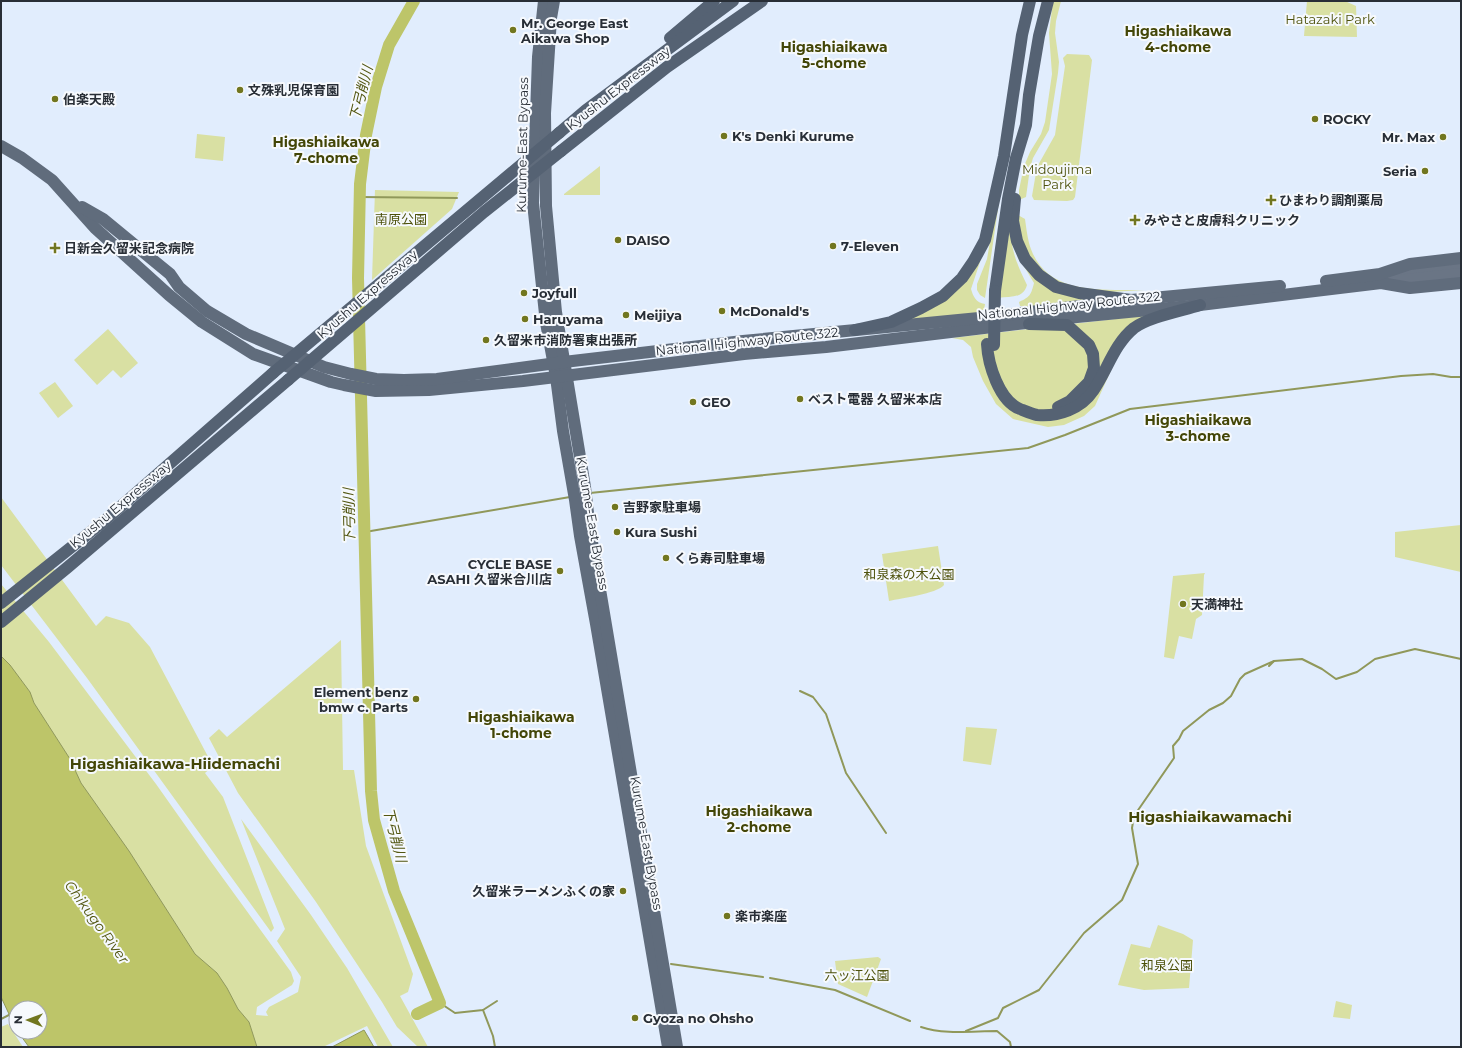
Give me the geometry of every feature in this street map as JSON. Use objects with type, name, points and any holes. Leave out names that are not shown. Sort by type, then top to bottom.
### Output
[{"type":"highway","name":"Kurume-East Bypass","points":[[544,1],[538,64],[533,203],[546,323],[561,376],[580,495],[590,530],[677,1047]]},
{"type":"highway","name":"Kurume-East Bypass","points":[[554,1],[551,18],[545,113],[546,206],[556,312],[558,363]]},
{"type":"highway","points":[[586,110],[714,1]]},
{"type":"highway","name":"Kyushu Expressway","points":[[1,603],[103,522],[273,373],[586,110],[733,1]]},
{"type":"highway","name":"Kyushu Expressway","points":[[1,622],[68,567],[484,212],[667,67],[762,1]]},
{"type":"highway","points":[[1022,1],[1022,35],[1010,157],[1002,197],[991,291],[991,345],[988,358],[997,384],[1016,407],[1036,415],[1058,414],[1069,411],[1082,403],[1093,392],[1110,360],[1126,336],[1136,327],[1148,321],[1200,305]]},
{"type":"highway","points":[[1022,35],[1030,1]]},
{"type":"highway","points":[[1039,36],[1040,1]]},
{"type":"highway","points":[[855,330],[891,322],[943,296],[962,278],[973,262],[985,240],[1010,157],[1026,125],[1029,95],[1039,36],[1048,1]]},
{"type":"highway","name":"National Highway Route 322","points":[[1,146],[22,158],[52,180],[95,228],[169,295],[202,322],[253,354],[330,382],[350,380],[369,384],[428,390],[744,354],[1200,305],[1381,278],[1410,264],[1461,258]]},
{"type":"highway","points":[[1010,157],[1013,221],[1017,241],[1025,259],[1039,275],[1056,287],[1079,293],[1130,300]]},
{"type":"highway","name":"National Highway Route 322","points":[[369,384],[404,380],[437,379],[558,363],[855,330],[979,318],[1130,300],[1381,278],[1410,288],[1461,283]]},
{"type":"highway","points":[[991,345],[997,368],[1013,396],[1034,407],[1059,407],[1070,401],[1089,382],[1094,368],[1093,354],[1089,345],[1067,325],[1029,324]]},
{"type":"highway","name":"Kurume-East Bypass","points":[[580,495],[580,536],[668,1047]]},
{"type":"main road","points":[[1381,278],[1461,266]]},
{"type":"main road","points":[[1381,278],[1461,274]]},
{"type":"green space","points":[[1053,1],[1061,1],[1056,21],[1055,33],[1059,62],[1058,73],[1049,130],[1033,158],[1026,197],[1019,200],[1019,190],[1024,166],[1030,152],[1041,134],[1045,122],[1052,74],[1049,33]]},
{"type":"green space","name":"Hatazaki Park","points":[[1307,1],[1345,1],[1356,6],[1357,37],[1304,36]]},
{"type":"green space","name":"Midoujima Park","points":[[1067,54],[1089,55],[1092,60],[1075,197],[1073,200],[1067,201],[1034,200],[1032,196],[1037,167],[1055,135],[1065,66],[1063,58]]},
{"type":"green space","points":[[197,134],[225,137],[223,161],[195,158]]},
{"type":"green space","points":[[600,166],[600,195],[564,195],[564,194]]},
{"type":"green space","name":"南原公園","points":[[375,190],[459,192],[452,209],[372,280]]},
{"type":"green space","points":[[998,195],[1000,195],[985,298],[980,295],[977,290],[977,284],[987,259]]},
{"type":"green space","points":[[1018,215],[1025,219],[1029,243],[1036,260],[1047,273],[1061,281],[1076,286],[1093,289],[1145,290],[1092,293],[1052,281],[1023,248]]},
{"type":"green space","points":[[1010,227],[1015,257],[1027,285],[1023,293],[1019,295],[998,298]]},
{"type":"green space","points":[[981,254],[980,262],[971,289],[977,301],[985,304],[984,310],[977,311],[977,313],[899,322],[928,310]]},
{"type":"green space","points":[[1022,263],[1033,274],[1099,299],[1037,307],[1020,306],[1019,302],[1026,299],[1030,295],[1034,283]]},
{"type":"green space","points":[[1193,310],[1143,326],[1121,348],[1095,406],[1084,416],[1064,425],[1048,427],[1013,419],[996,404],[983,381],[973,357],[971,347],[963,340],[952,338]]},
{"type":"green space","points":[[108,329],[138,363],[121,378],[113,370],[97,385],[74,360]]},
{"type":"green space","points":[[55,382],[73,406],[58,418],[39,393]]},
{"type":"green space","points":[[1,497],[96,626],[106,616],[129,623],[150,647],[213,766],[205,773],[223,797],[274,928],[271,932],[87,678],[1,565]]},
{"type":"green space","points":[[1461,525],[1461,572],[1395,557],[1395,532]]},
{"type":"green space","name":"和泉森の木公園","points":[[938,546],[944,585],[934,591],[889,601],[882,554]]},
{"type":"green space","points":[[1205,573],[1202,615],[1196,619],[1192,639],[1179,636],[1174,659],[1164,657],[1173,576]]},
{"type":"green space","points":[[1,584],[49,642],[156,784],[291,972],[294,981],[292,985],[257,1007],[256,1015],[268,1016],[266,1012],[269,1007],[298,992],[301,977],[277,941],[285,929],[241,819],[311,915],[347,968],[393,1047],[378,1047],[367,1026],[323,1047],[257,1047],[249,1022],[238,1009],[227,988],[217,973],[195,954],[129,851],[81,783],[70,759],[34,703],[30,692],[10,665],[1,656]]},
{"type":"green space","points":[[341,640],[343,770],[354,770],[366,846],[413,974],[408,992],[400,996],[428,1047],[418,1047],[397,1027],[316,902],[238,793],[209,738],[219,729],[227,737]]},
{"type":"green space","points":[[966,727],[997,729],[991,765],[963,761]]},
{"type":"green space","name":"和泉公園","points":[[1158,925],[1183,934],[1193,940],[1189,988],[1144,990],[1118,985],[1131,944],[1150,948]]},
{"type":"green space","name":"六ッ江公園","points":[[878,957],[881,959],[867,997],[838,984],[835,961]]},
{"type":"green space","points":[[1336,1001],[1352,1005],[1350,1019],[1333,1017]]},
{"type":"green space","points":[[8,1024],[8,1040],[18,1040],[23,1047],[1,1047],[1,1027]]},
{"type":"water","name":"Chikugo River","points":[[1,656],[10,665],[30,692],[34,703],[70,759],[81,783],[129,851],[195,954],[217,973],[227,988],[238,1009],[249,1022],[257,1047],[29,1047],[24,1040],[48,1040],[48,1000],[8,1000],[8,1012],[1,997]]},
{"type":"water","points":[[364,1030],[374,1047],[332,1047]]},
{"type":"waterway","name":"下弓削川","points":[[414,1],[389,45],[376,87],[366,135],[360,184],[358,278],[371,791],[374,820],[394,891],[440,1003],[417,1014]]},
{"type":"waterway","points":[[360,197],[457,198]]},
{"type":"waterway","points":[[590,493],[1028,448],[1130,409],[1401,376],[1433,374],[1461,377]]},
{"type":"waterway","points":[[365,532],[570,497]]},
{"type":"waterway","points":[[1269,666],[1274,661],[1302,659],[1322,669],[1336,679],[1357,672],[1375,659],[1415,649],[1461,659]]},
{"type":"waterway","points":[[966,1031],[998,1018],[1003,1008],[1039,990],[1084,933],[1122,900],[1138,864],[1132,828],[1134,816],[1174,758],[1173,746],[1183,731],[1209,710],[1223,703],[1231,696],[1240,679],[1245,674],[1274,661]]},
{"type":"waterway","points":[[800,691],[813,697],[826,714],[846,773],[886,833]]},
{"type":"waterway","points":[[671,964],[763,977]]},
{"type":"waterway","points":[[770,978],[835,990],[910,1021]]},
{"type":"waterway","points":[[440,1003],[455,1013],[483,1010],[497,1001]]},
{"type":"waterway","points":[[483,1010],[493,1036],[495,1047]]},
{"type":"waterway","points":[[1,1019],[8,1016]]},
{"type":"waterway","points":[[921,1027],[949,1032],[997,1031],[1010,1042],[1011,1047]]},
{"type":"place","name":"Mr. George East Aikawa Shop","points":[[513,30]]},
{"type":"place","name":"文殊乳児保育園","points":[[240,90]]},
{"type":"place","name":"伯楽天殿","points":[[55,99]]},
{"type":"place","name":"ROCKY","points":[[1315,119]]},
{"type":"place","name":"K's Denki Kurume","points":[[724,136]]},
{"type":"place","name":"Mr. Max","points":[[1443,137]]},
{"type":"place","name":"Seria","points":[[1425,171]]},
{"type":"place","name":"ひまわり調剤薬局","points":[[1271,200]]},
{"type":"place","name":"みやさと皮膚科クリニック","points":[[1135,220]]},
{"type":"place","name":"DAISO","points":[[618,240]]},
{"type":"place","name":"7-Eleven","points":[[833,246]]},
{"type":"place","name":"日新会久留米記念病院","points":[[55,248]]},
{"type":"place","name":"Joyfull","points":[[524,293]]},
{"type":"place","name":"McDonald's","points":[[722,311]]},
{"type":"place","name":"Meijiya","points":[[626,315]]},
{"type":"place","name":"Haruyama","points":[[525,319]]},
{"type":"place","name":"久留米市消防署東出張所","points":[[486,340]]},
{"type":"place","name":"ベスト電器 久留米本店","points":[[800,399]]},
{"type":"place","name":"GEO","points":[[693,402]]},
{"type":"place","name":"吉野家駐車場","points":[[615,507]]},
{"type":"place","name":"Kura Sushi","points":[[617,532]]},
{"type":"place","name":"くら寿司駐車場","points":[[666,558]]},
{"type":"place","name":"CYCLE BASE ASAHI 久留米合川店","points":[[560,571]]},
{"type":"place","name":"天満神社","points":[[1183,604]]},
{"type":"place","name":"Element benz bmw c. Parts","points":[[416,699]]},
{"type":"place","name":"久留米ラーメンふくの家","points":[[623,891]]},
{"type":"place","name":"楽市楽座","points":[[727,916]]},
{"type":"place","name":"Gyoza no Ohsho","points":[[635,1018]]},
{"type":"district","name":"Higashiaikawa 4-chome","points":[[1178,40]]},
{"type":"district","name":"Higashiaikawa 5-chome","points":[[834,56]]},
{"type":"district","name":"Higashiaikawa 7-chome","points":[[326,150]]},
{"type":"district","name":"Higashiaikawa 3-chome","points":[[1198,428]]},
{"type":"district","name":"Higashiaikawa 1-chome","points":[[521,726]]},
{"type":"district","name":"Higashiaikawa-Hiidemachi","points":[[175,763]]},
{"type":"district","name":"Higashiaikawamachi","points":[[1210,816]]},
{"type":"district","name":"Higashiaikawa 2-chome","points":[[759,820]]}]
